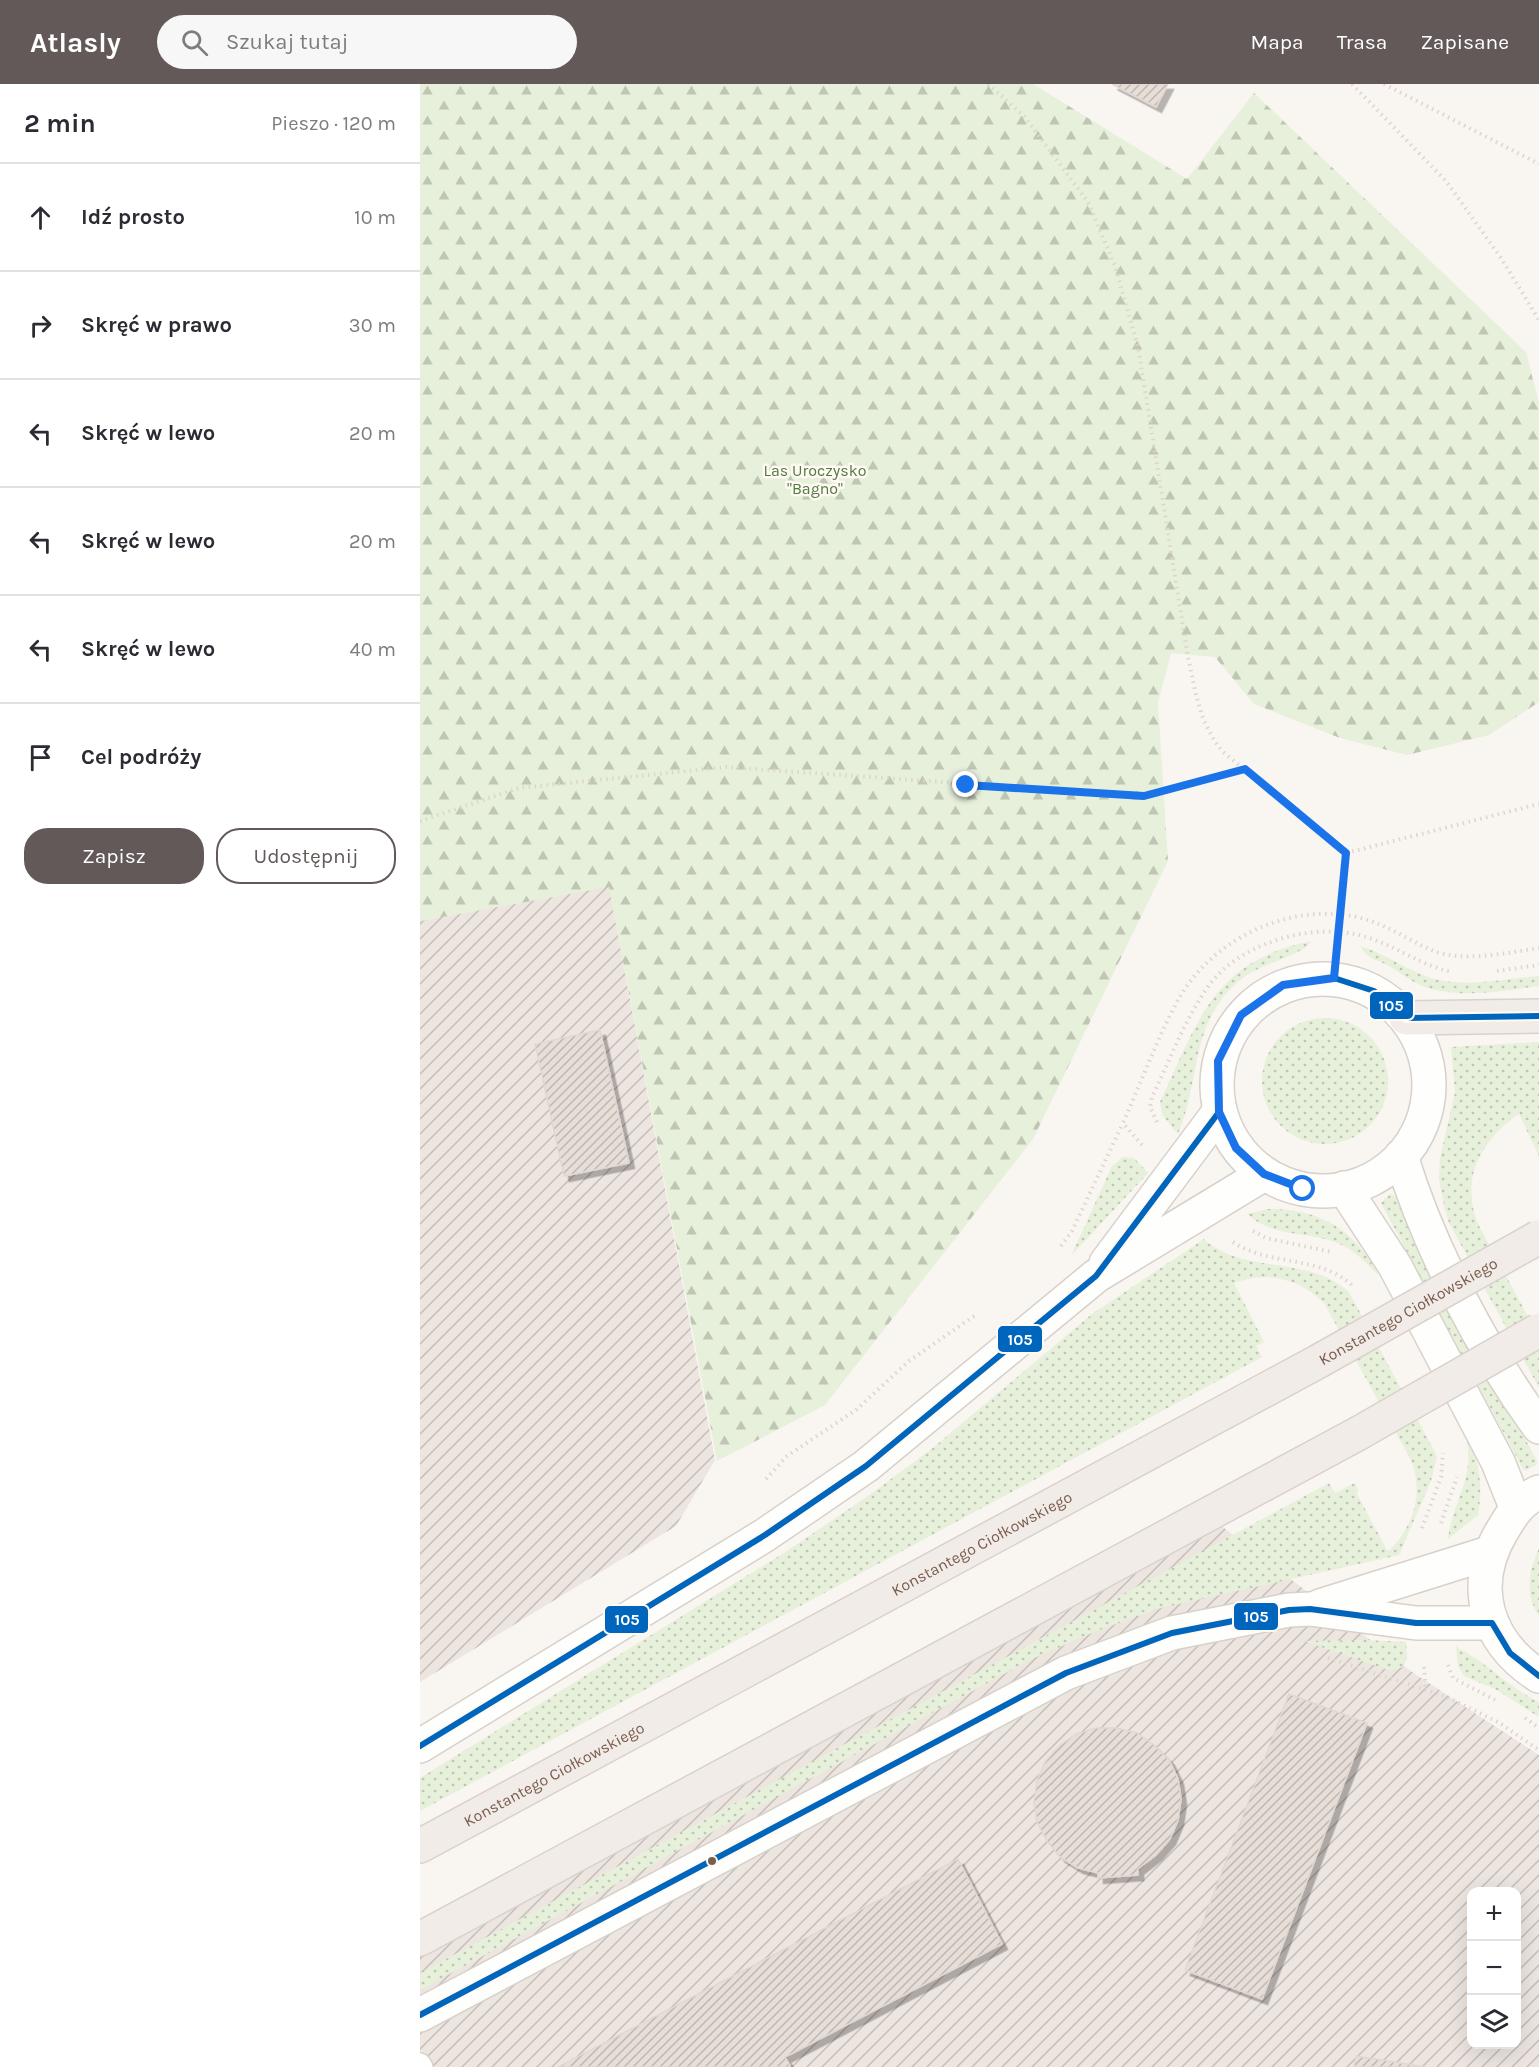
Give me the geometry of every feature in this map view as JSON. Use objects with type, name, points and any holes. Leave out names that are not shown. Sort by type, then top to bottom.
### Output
[{"type":"highway","points":[[1407,1018],[1539,1016]]},
{"type":"highway","name":"Konstantego Ciołkowskiego","points":[[420,1845],[1319,1361],[1539,1237]]},
{"type":"highway","points":[[420,1939],[1359,1433],[1539,1330]]},
{"type":"street","points":[[1334,978],[1374,991],[1407,1018],[1424,1051],[1429,1088],[1421,1124],[1401,1156],[1382,1173],[1344,1188],[1303,1189],[1264,1174],[1236,1148],[1219,1112],[1218,1061],[1241,1015],[1283,985],[1334,978]]},
{"type":"street","points":[[1096,1276],[1219,1112]]},
{"type":"street","points":[[1401,1156],[1440,1257],[1509,1386],[1539,1427]]},
{"type":"street","points":[[420,1746],[765,1535],[866,1466],[1096,1276],[1264,1174]]},
{"type":"street","points":[[1344,1188],[1395,1266],[1498,1462],[1527,1499],[1489,1553],[1484,1588],[1492,1623],[1510,1653],[1539,1676]]},
{"type":"street","points":[[1310,1609],[1489,1553]]},
{"type":"street","points":[[420,2015],[1066,1672],[1172,1633],[1289,1610],[1310,1609],[1416,1623],[1492,1623]]},
{"type":"path","points":[[988,84],[1024,116],[1088,202],[1115,266],[1138,347],[1198,704],[1208,734],[1223,752],[1346,853]]},
{"type":"path","points":[[1352,84],[1446,181],[1501,258],[1539,320]]},
{"type":"path","points":[[1384,84],[1539,164]]},
{"type":"path","points":[[420,822],[519,788],[726,767],[1144,796],[1245,769]]},
{"type":"path","points":[[1346,853],[1539,804]]},
{"type":"path","points":[[1334,978],[1346,853]]},
{"type":"path","points":[[1055,1254],[1072,1231],[1123,1123]]},
{"type":"path","points":[[765,1480],[788,1456],[856,1410],[909,1361],[983,1311]]},
{"type":"path","points":[[1326,1657],[1445,1696],[1498,1722],[1539,1750]]},
{"type":"shaded area","points":[[609,886],[715,1460],[676,1526],[420,1682],[420,921]]},
{"type":"shaded area","points":[[1207,1515],[1412,1672],[1539,1755],[1539,2067],[420,2067],[420,1947]]},
{"type":"green space","name":"Las Uroczysko \"Bagno\"","points":[[420,84],[1033,84],[1187,179],[1254,93],[1526,352],[1539,404],[1539,702],[1489,735],[1407,755],[1340,738],[1254,704],[1215,657],[1171,653],[1158,703],[1168,861],[1033,1139],[825,1405],[717,1461],[609,887],[420,921]]},
{"type":"green space","points":[[1312,941],[1297,952],[1244,977],[1226,994],[1213,1012],[1199,1051],[1191,1092],[1178,1134],[1163,1116],[1160,1102],[1186,1046],[1213,999],[1230,979],[1252,963],[1279,950]]},
{"type":"green space","points":[[1360,946],[1423,975],[1437,979],[1465,983],[1539,976],[1539,986],[1479,993],[1434,990],[1416,983],[1389,966],[1369,957]]},
{"type":"green space","points":[[1325,1018],[1349,1022],[1370,1036],[1384,1057],[1388,1081],[1384,1105],[1370,1126],[1349,1140],[1325,1144],[1301,1140],[1280,1126],[1266,1105],[1262,1081],[1266,1057],[1280,1036],[1301,1022]]},
{"type":"green space","points":[[1539,1042],[1539,1156],[1519,1114],[1493,1136],[1484,1149],[1477,1163],[1471,1193],[1473,1209],[1479,1226],[1539,1337],[1539,1388],[1449,1223],[1439,1179],[1440,1158],[1455,1092],[1451,1047]]},
{"type":"green space","points":[[1123,1157],[1134,1158],[1148,1173],[1071,1256],[1112,1166]]},
{"type":"green space","points":[[1390,1194],[1395,1196],[1537,1461],[1536,1465],[1526,1470],[1523,1469],[1381,1203]]},
{"type":"green space","points":[[1268,1209],[1304,1213],[1334,1225],[1359,1246],[1379,1276],[1359,1256],[1342,1245],[1267,1227],[1247,1214]]},
{"type":"green space","points":[[1204,1239],[1238,1258],[1314,1273],[1332,1280],[1349,1292],[1437,1456],[1431,1481],[1399,1555],[1161,1608],[1099,1630],[1030,1660],[420,1990],[420,1973],[1329,1483],[1335,1493],[1355,1483],[1358,1489],[1357,1494],[1387,1550],[1390,1550],[1405,1530],[1414,1508],[1417,1484],[1411,1460],[1324,1303],[1304,1288],[1282,1279],[1270,1277],[1246,1279],[1234,1283],[1264,1342],[1256,1346],[1262,1357],[420,1811],[420,1778],[784,1553],[868,1496],[934,1447],[1092,1314]]},
{"type":"green space","points":[[1466,1435],[1479,1474],[1478,1515],[1448,1539],[1466,1477],[1468,1451]]},
{"type":"green space","points":[[1539,1548],[1539,1616],[1531,1599],[1530,1582]]},
{"type":"green space","points":[[1304,1641],[1406,1642],[1407,1657],[1403,1667],[1391,1671]]},
{"type":"green space","points":[[1456,1647],[1539,1702],[1539,1717],[1495,1689],[1464,1676],[1458,1666]]},
{"type":"building","points":[[1112,84],[1168,84],[1156,107]]},
{"type":"building","points":[[600,1030],[629,1163],[564,1176],[535,1044]]},
{"type":"building","points":[[1289,1694],[1367,1723],[1262,1999],[1185,1970]]},
{"type":"building","points":[[1096,1728],[1117,1728],[1137,1733],[1169,1760],[1178,1779],[1181,1799],[1178,1820],[1170,1839],[1156,1855],[1138,1869],[1138,1875],[1098,1878],[1098,1873],[1078,1868],[1060,1857],[1047,1841],[1037,1822],[1034,1802],[1037,1781],[1045,1762],[1059,1746],[1076,1734]]},
{"type":"building","points":[[958,1859],[1002,1944],[785,2057],[790,2066],[558,2067]]},
{"type":"building","points":[[1356,2056],[1426,2067],[1354,2067]]},
{"type":"transit line","name":"105","points":[[420,1746],[765,1535],[866,1466],[1096,1276],[1219,1112],[1218,1061],[1241,1015],[1283,985],[1334,978],[1374,991],[1406,1018],[1539,1016]]},
{"type":"transit line","name":"105","points":[[420,2015],[1066,1673],[1172,1633],[1289,1610],[1310,1609],[1416,1623],[1492,1623],[1510,1653],[1539,1676]]},
{"type":"route","points":[[966,785],[1144,796],[1245,769],[1346,853],[1334,978],[1283,985],[1241,1015],[1218,1061],[1219,1112],[1226,1132],[1236,1148],[1248,1162],[1264,1174],[1303,1189]]}]
